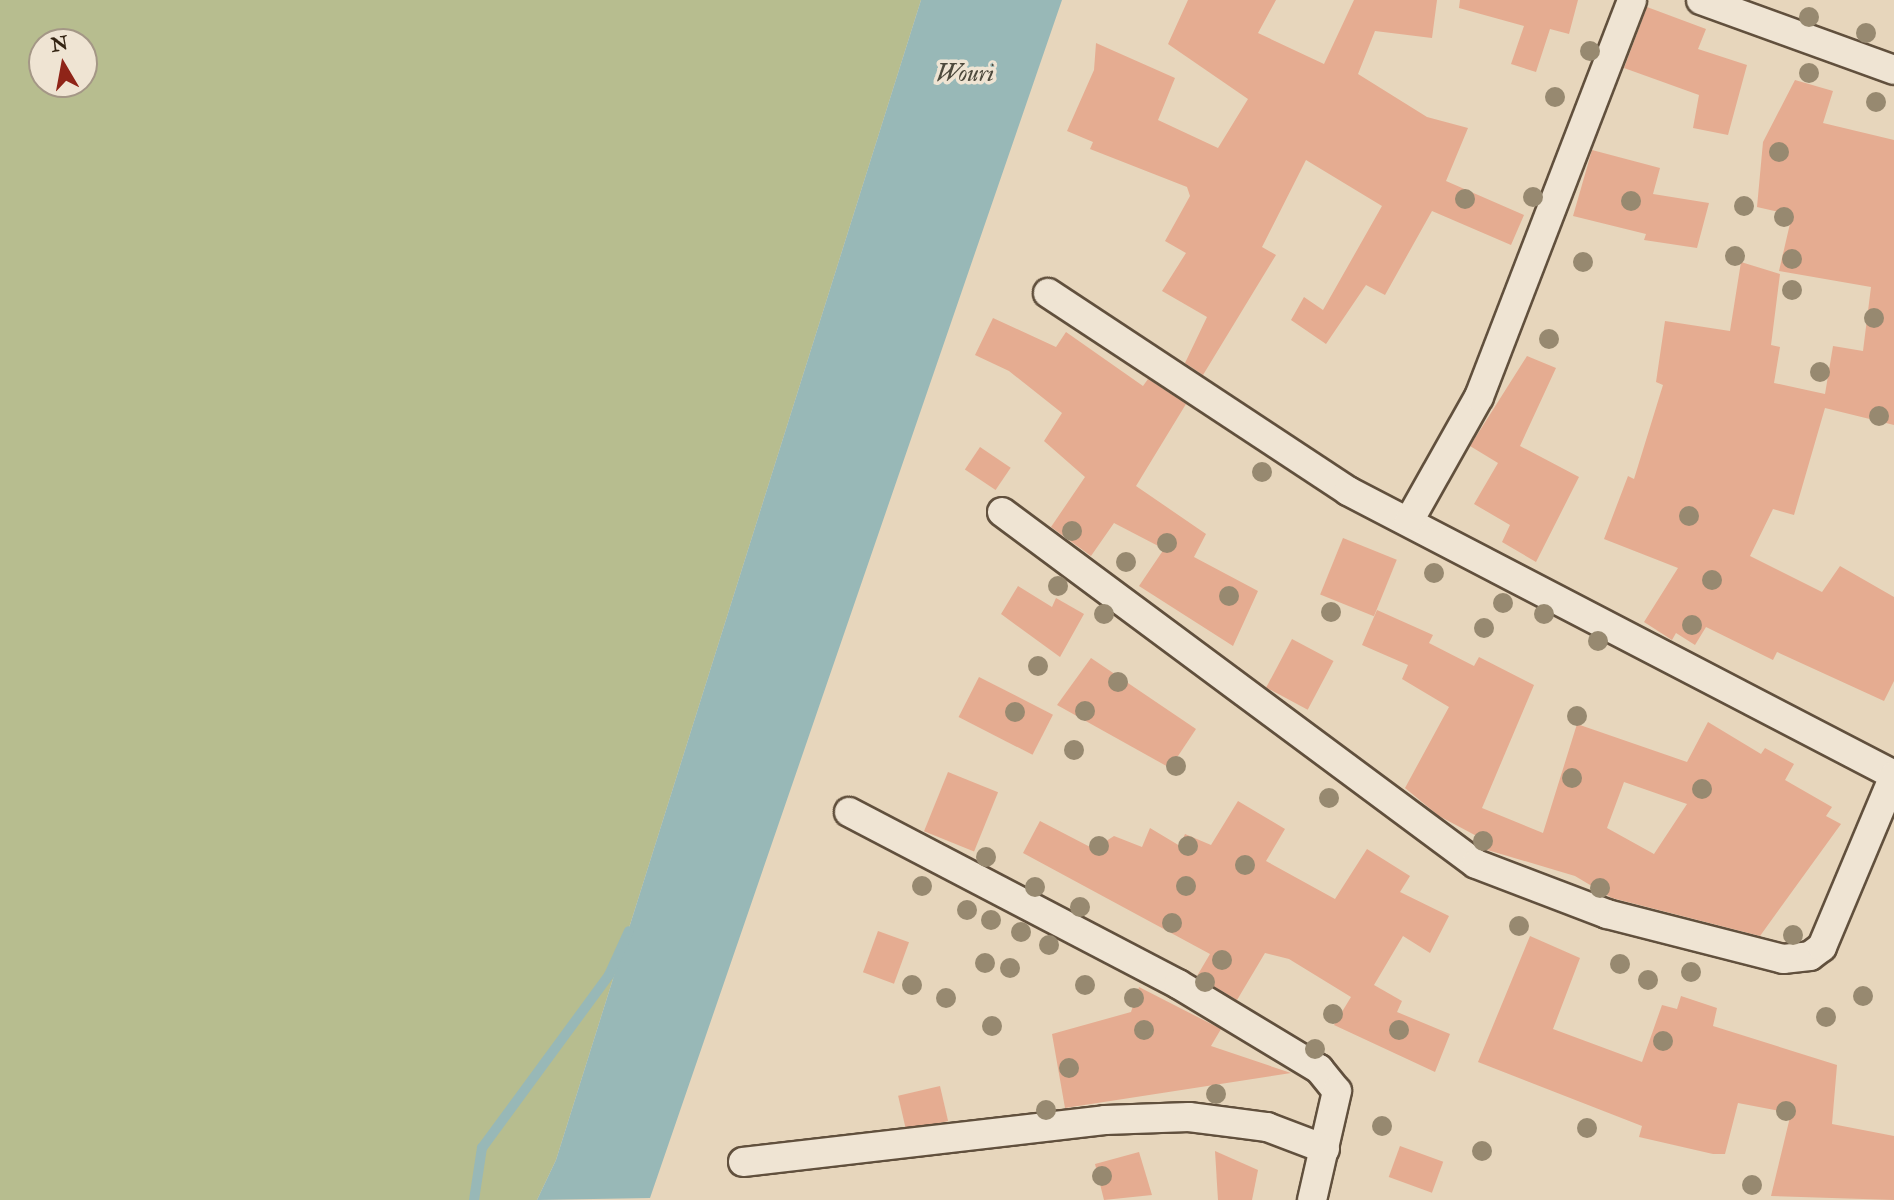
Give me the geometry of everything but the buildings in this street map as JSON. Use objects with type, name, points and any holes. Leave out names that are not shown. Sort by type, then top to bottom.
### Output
[{"type":"street","points":[[1409,521],[1479,397],[1632,0]]},
{"type":"street","points":[[1701,0],[1894,70]]},
{"type":"street","points":[[1002,512],[1476,864],[1607,914],[1783,959],[1810,956],[1822,947],[1894,775],[1304,464],[1048,293]]},
{"type":"street","points":[[849,812],[1178,984],[1319,1069],[1337,1091],[1312,1200]]},
{"type":"street","points":[[744,1162],[1105,1120],[1189,1117],[1267,1127],[1325,1149]]},
{"type":"green space","points":[[0,0],[921,0],[556,1160],[537,1200],[0,1200]]},
{"type":"water","name":"Wouri","points":[[921,0],[1062,0],[650,1198],[537,1200],[556,1160]]},
{"type":"waterway","points":[[474,1200],[482,1148],[609,975],[629,931]]}]
